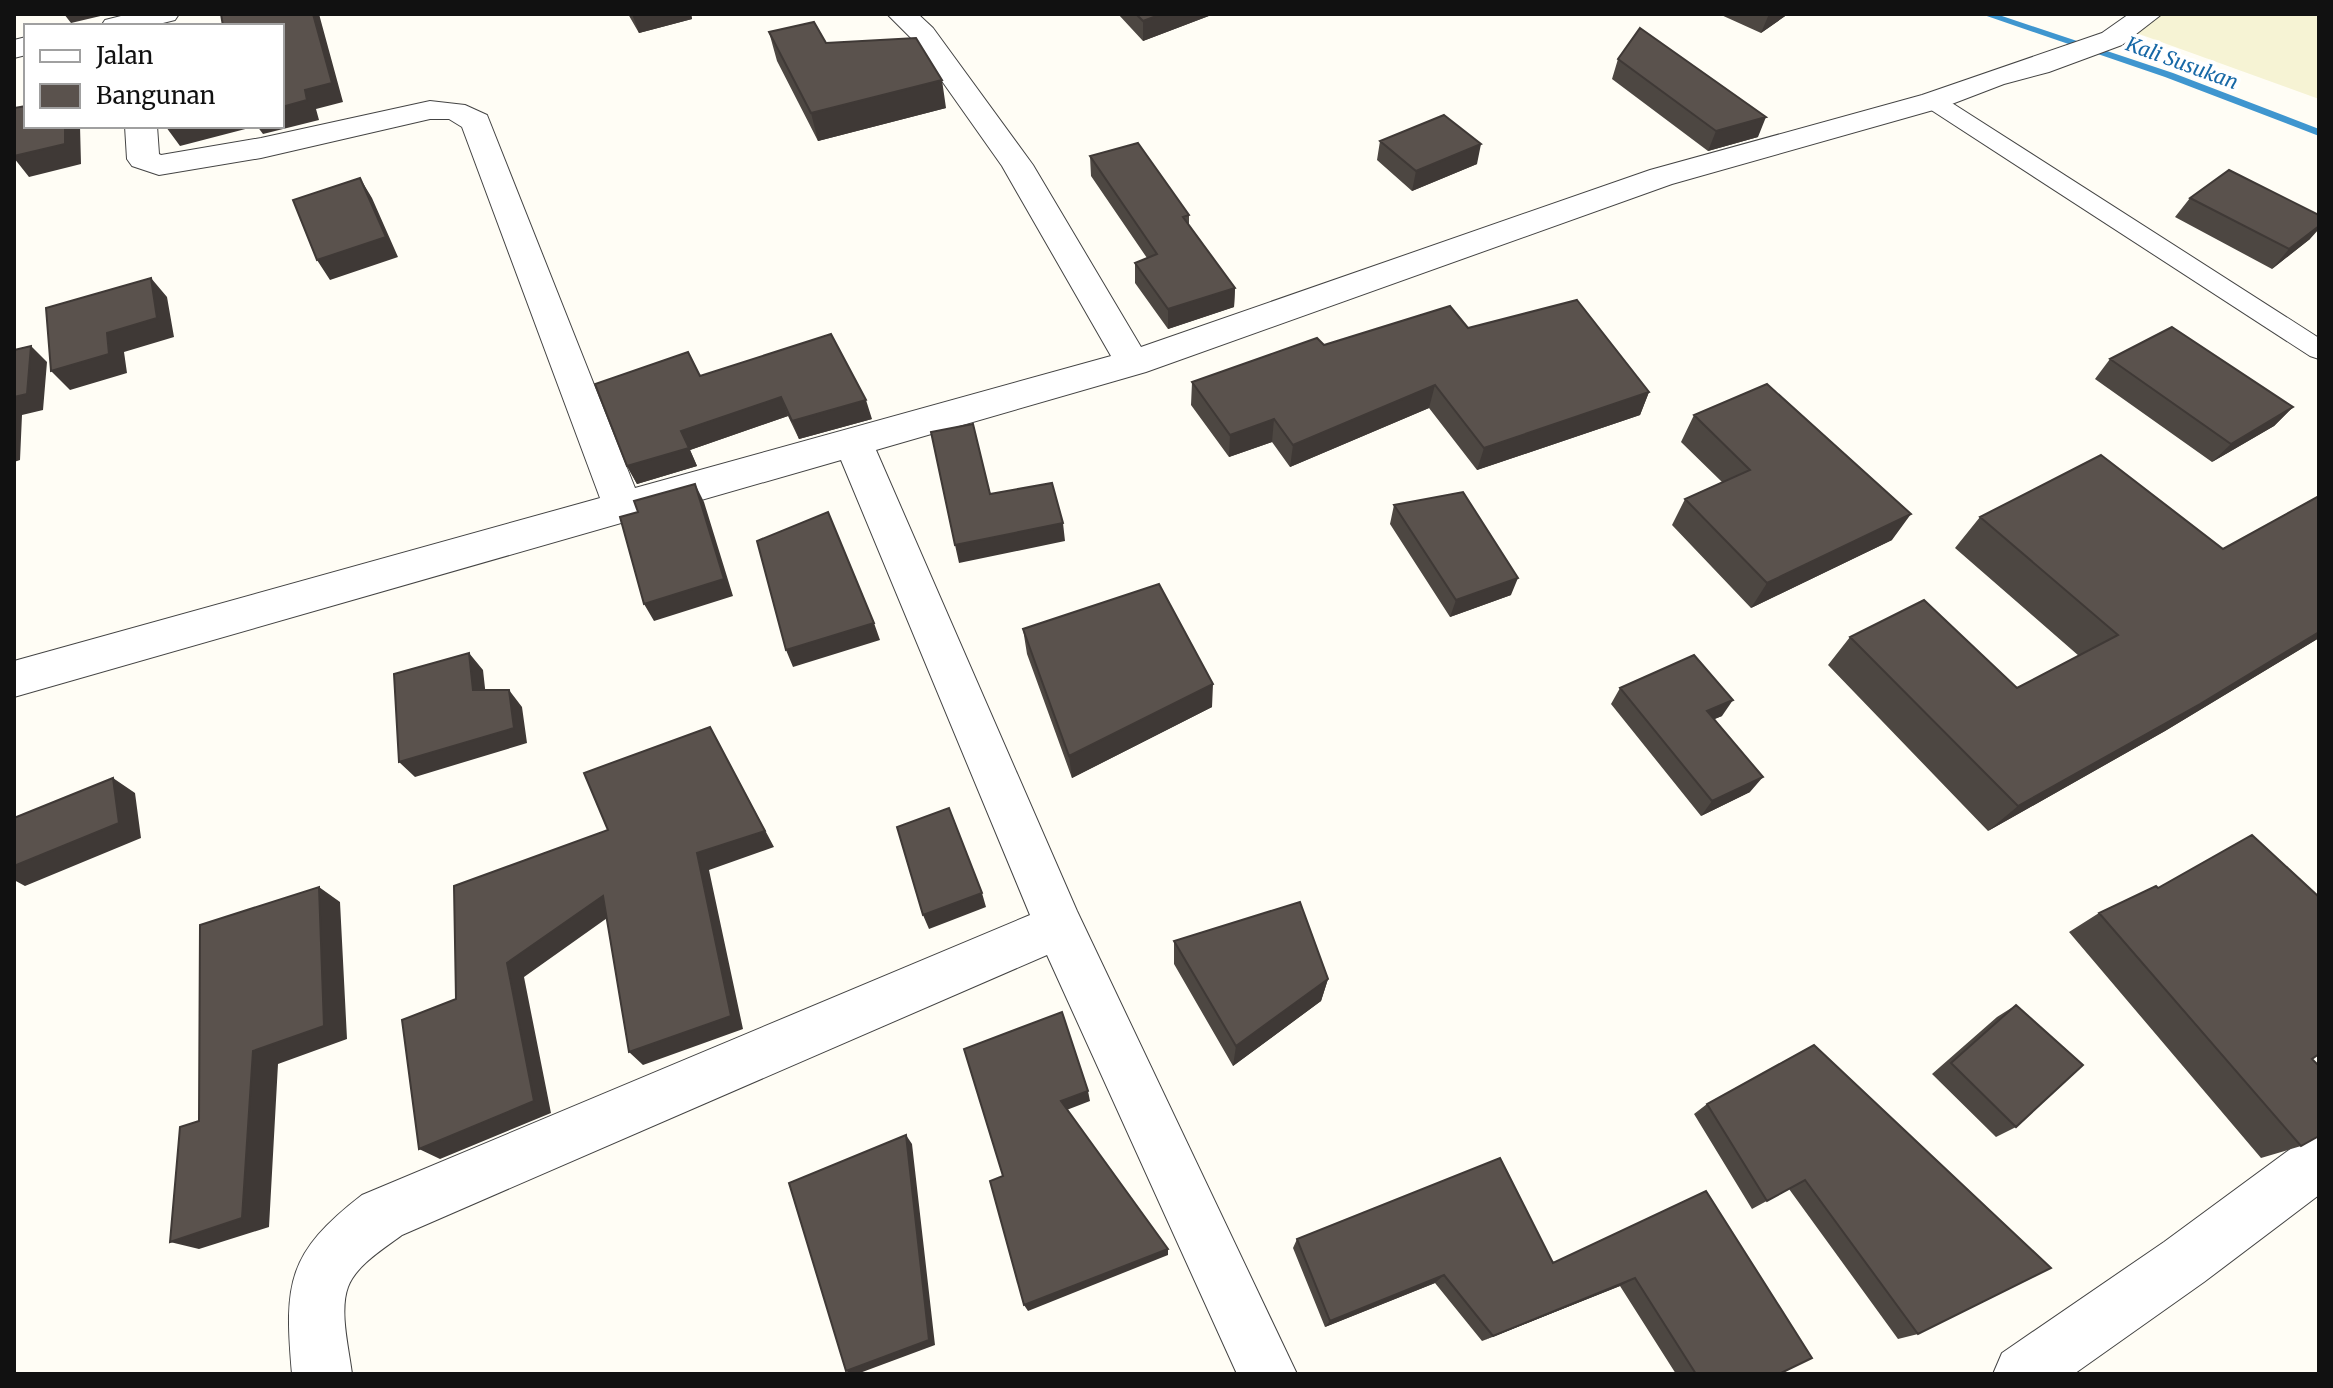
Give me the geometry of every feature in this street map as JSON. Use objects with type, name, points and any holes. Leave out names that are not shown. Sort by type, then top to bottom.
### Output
[{"type":"street","points":[[901,14],[923,34],[1017,165],[1133,363]]},
{"type":"street","points":[[14,679],[1133,363],[1661,177],[1933,101],[1993,78],[2038,66],[2112,39],[2148,14]]},
{"type":"street","points":[[141,128],[143,159],[159,165],[261,148],[430,110],[447,108],[476,122],[623,508]]},
{"type":"street","points":[[854,444],[1059,926],[1267,1374]]},
{"type":"street","points":[[322,1374],[315,1301],[326,1266],[346,1242],[382,1215],[1059,926]]},
{"type":"street","points":[[2023,1374],[2184,1262],[2319,1161]]},
{"type":"lane","points":[[1933,101],[2319,350]]},
{"type":"shaded area","points":[[2144,14],[2319,14],[2319,99],[2128,30]]},
{"type":"building","points":[[221,14],[313,14],[332,83],[305,90],[307,100],[284,106],[284,24],[223,24]]},
{"type":"building","points":[[1136,14],[1162,14],[1143,21]]},
{"type":"building","points":[[814,22],[826,43],[916,38],[942,80],[811,113],[769,32]]},
{"type":"building","points":[[1640,28],[1766,117],[1716,131],[1618,59]]},
{"type":"building","points":[[24,106],[24,128],[65,128],[65,144],[14,156],[14,108]]},
{"type":"building","points":[[1444,115],[1481,144],[1416,171],[1380,141]]},
{"type":"building","points":[[1138,143],[1189,215],[1183,217],[1235,288],[1168,309],[1135,263],[1157,254],[1090,156]]},
{"type":"building","points":[[2229,170],[2319,215],[2319,226],[2289,249],[2190,198]]},
{"type":"building","points":[[360,178],[386,237],[317,260],[293,200]]},
{"type":"building","points":[[151,278],[157,318],[107,333],[109,354],[51,371],[46,308]]},
{"type":"building","points":[[1577,300],[1649,392],[1484,448],[1435,385],[1293,445],[1274,419],[1230,435],[1192,382],[1317,338],[1324,345],[1450,306],[1468,328]]},
{"type":"building","points":[[2172,327],[2293,407],[2231,444],[2110,359]]},
{"type":"building","points":[[831,334],[866,400],[792,421],[781,397],[681,431],[689,448],[627,466],[595,384],[688,352],[700,376]]},
{"type":"building","points":[[31,346],[27,394],[14,397],[14,350]]},
{"type":"building","points":[[1767,384],[1911,514],[1767,583],[1685,499],[1750,470],[1694,415]]},
{"type":"building","points":[[973,424],[990,494],[1052,483],[1063,523],[955,545],[931,432]]},
{"type":"building","points":[[2101,455],[2223,549],[2319,496],[2319,632],[2200,704],[2018,806],[1850,637],[1924,600],[2017,688],[2118,635],[1980,517]]},
{"type":"building","points":[[695,484],[724,579],[644,604],[620,517],[638,512],[634,501]]},
{"type":"building","points":[[1463,492],[1518,578],[1456,600],[1394,505]]},
{"type":"building","points":[[828,512],[874,623],[786,650],[757,541]]},
{"type":"building","points":[[1159,584],[1213,684],[1069,756],[1023,629]]},
{"type":"building","points":[[469,653],[473,690],[509,690],[514,728],[399,762],[394,674]]},
{"type":"building","points":[[1694,655],[1733,700],[1707,711],[1763,777],[1712,801],[1620,688]]},
{"type":"building","points":[[710,727],[765,831],[697,853],[731,1016],[629,1052],[603,896],[507,963],[534,1101],[419,1149],[402,1020],[456,999],[454,886],[608,830],[584,773]]},
{"type":"building","points":[[113,778],[119,823],[14,866],[14,818]]},
{"type":"building","points":[[949,808],[982,893],[923,915],[897,827]]},
{"type":"building","points":[[2252,835],[2319,897],[2319,1054],[2312,1059],[2319,1066],[2319,1136],[2301,1146],[2099,913],[2156,886],[2158,888]]},
{"type":"building","points":[[319,887],[324,1026],[253,1051],[242,1218],[170,1242],[180,1127],[199,1121],[200,925]]},
{"type":"building","points":[[1300,902],[1328,979],[1236,1046],[1174,941]]},
{"type":"building","points":[[2016,1005],[2083,1065],[2016,1127],[1951,1063]]},
{"type":"building","points":[[1062,1012],[1088,1091],[1061,1101],[1168,1249],[1024,1305],[990,1181],[1003,1176],[964,1049]]},
{"type":"building","points":[[1814,1045],[2051,1268],[1918,1334],[1805,1180],[1767,1201],[1707,1104]]},
{"type":"building","points":[[906,1135],[929,1340],[846,1371],[789,1183]]},
{"type":"building","points":[[1500,1158],[1553,1263],[1706,1191],[1812,1358],[1779,1374],[1696,1374],[1635,1278],[1493,1336],[1444,1275],[1330,1321],[1297,1239]]},
{"type":"waterway","name":"Kali Susukan","points":[[1986,14],[2169,75],[2319,133]]}]
